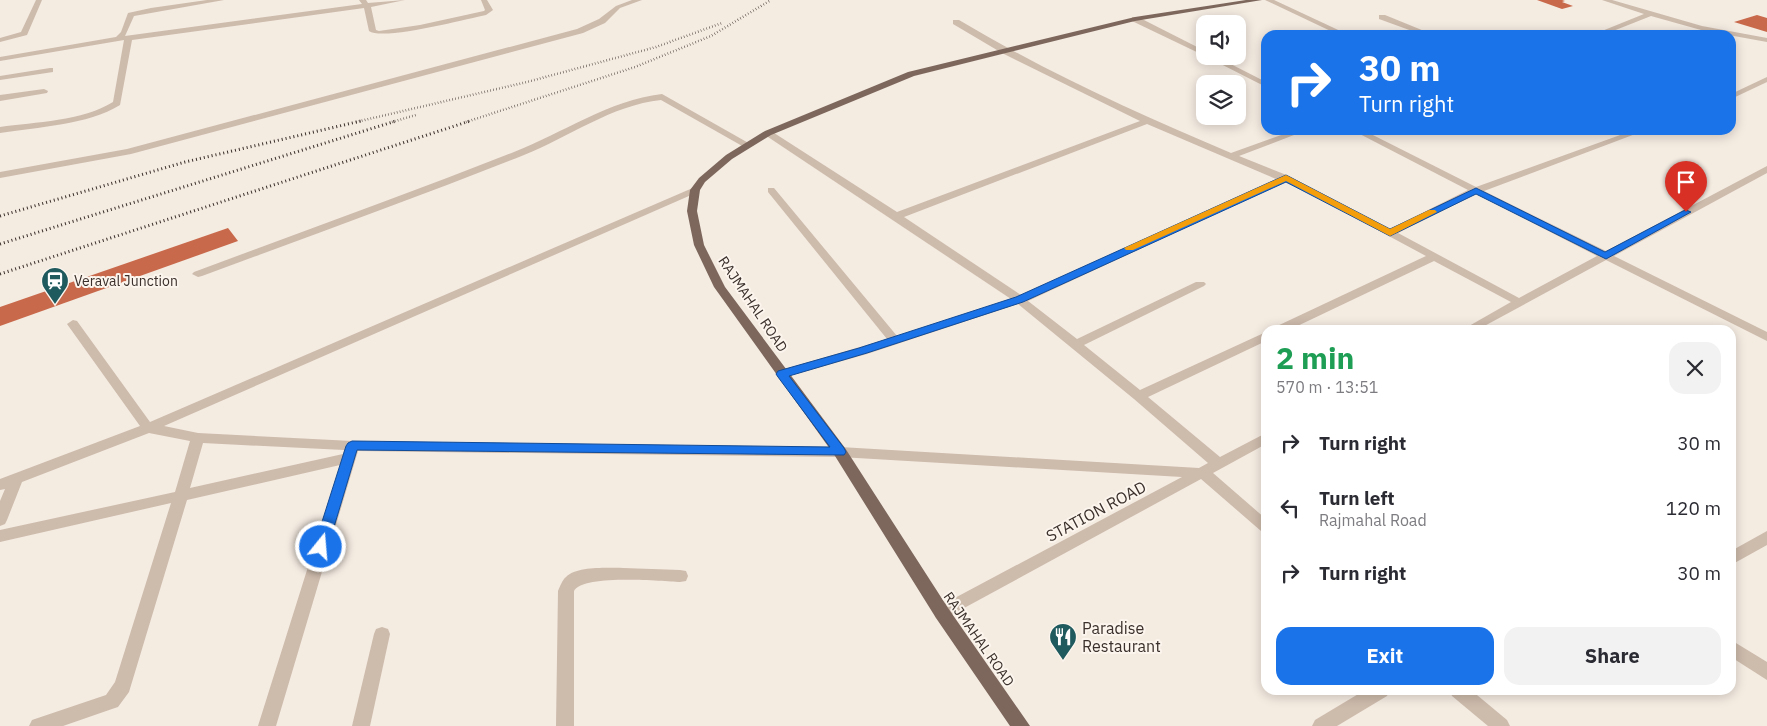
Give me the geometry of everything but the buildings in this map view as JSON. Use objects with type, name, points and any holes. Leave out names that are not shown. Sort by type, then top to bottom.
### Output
[{"type":"main road","points":[[694,190],[716,168],[768,133],[911,74],[1135,19],[1259,0]]},
{"type":"main road","name":"RAJMAHAL ROAD","points":[[694,190],[692,211],[698,245],[720,287],[840,452],[942,613],[1021,726]]},
{"type":"street","points":[[0,40],[24,33],[39,0]]},
{"type":"street","points":[[150,0],[151,10]]},
{"type":"street","points":[[118,39],[124,33],[131,15],[151,10],[221,0]]},
{"type":"street","points":[[0,59],[118,39],[365,3],[402,0]]},
{"type":"street","points":[[365,3],[373,31],[378,32],[420,27],[486,13],[489,10],[484,0]]},
{"type":"street","points":[[0,175],[128,152],[580,31],[602,21],[618,7],[639,0]]},
{"type":"street","points":[[1268,0],[1334,30]]},
{"type":"street","points":[[1606,0],[1713,30]]},
{"type":"street","points":[[1609,30],[1652,14]]},
{"type":"street","points":[[1382,17],[1417,30]]},
{"type":"street","points":[[1135,19],[1196,50]]},
{"type":"street","points":[[956,22],[1005,51],[1147,121],[1286,178],[1519,302]]},
{"type":"street","points":[[1736,35],[1767,40]]},
{"type":"street","points":[[0,130],[92,114],[113,107],[117,103],[128,39]]},
{"type":"street","points":[[1229,65],[1261,80]]},
{"type":"street","points":[[0,78],[50,70]]},
{"type":"street","points":[[1736,94],[1767,79]]},
{"type":"street","points":[[0,98],[44,91]]},
{"type":"street","points":[[198,274],[544,144],[647,98],[662,97],[747,146]]},
{"type":"street","points":[[896,216],[1147,121]]},
{"type":"street","points":[[768,133],[896,216],[1020,300],[1139,396],[1219,464]]},
{"type":"street","points":[[1231,156],[1290,135]]},
{"type":"street","points":[[1366,135],[1767,336]]},
{"type":"street","points":[[1390,233],[1476,190],[1628,135]]},
{"type":"street","points":[[1477,325],[1767,169]]},
{"type":"street","points":[[782,374],[1020,300],[1286,178]]},
{"type":"street","points":[[0,485],[148,428],[694,190]]},
{"type":"street","points":[[771,190],[894,340]]},
{"type":"street","points":[[1290,325],[1433,257]]},
{"type":"street","points":[[1075,345],[1200,284]]},
{"type":"street","points":[[73,324],[148,428],[198,438],[350,452],[840,452],[1203,473],[1261,523]]},
{"type":"street","points":[[1139,396],[1261,338]]},
{"type":"street","points":[[38,726],[112,701],[123,686],[198,438]]},
{"type":"street","name":"STATION ROAD","points":[[942,613],[1261,441]]},
{"type":"street","points":[[0,536],[181,495],[350,452]]},
{"type":"street","points":[[267,726],[350,452]]},
{"type":"street","points":[[0,520],[16,478]]},
{"type":"street","points":[[1736,556],[1767,537]]},
{"type":"street","points":[[566,726],[566,591],[572,580],[584,575],[600,574],[680,576]]},
{"type":"street","points":[[361,726],[382,634]]},
{"type":"street","points":[[1736,650],[1767,672]]},
{"type":"street","points":[[1321,726],[1373,695]]},
{"type":"street","points":[[1464,695],[1500,726]]},
{"type":"railway","points":[[466,122],[635,67],[711,36],[771,0]]},
{"type":"railway","points":[[356,122],[527,82],[656,47],[722,23]]},
{"type":"railway","points":[[392,122],[416,115]]},
{"type":"railway","points":[[0,216],[185,162],[361,121]]},
{"type":"railway","points":[[0,244],[396,121]]},
{"type":"railway","points":[[0,274],[470,121]]},
{"type":"slow traffic","points":[[1129,248],[1286,178],[1390,233],[1432,212]]},
{"type":"place","name":"Veraval Junction","points":[[55,305]]},
{"type":"place","name":"Paradise Restaurant","points":[[1063,661]]},
{"type":"route","points":[[321,547],[352,446],[840,452],[782,374],[1020,300],[1286,178],[1390,233],[1476,190],[1606,256],[1686,212]]}]
